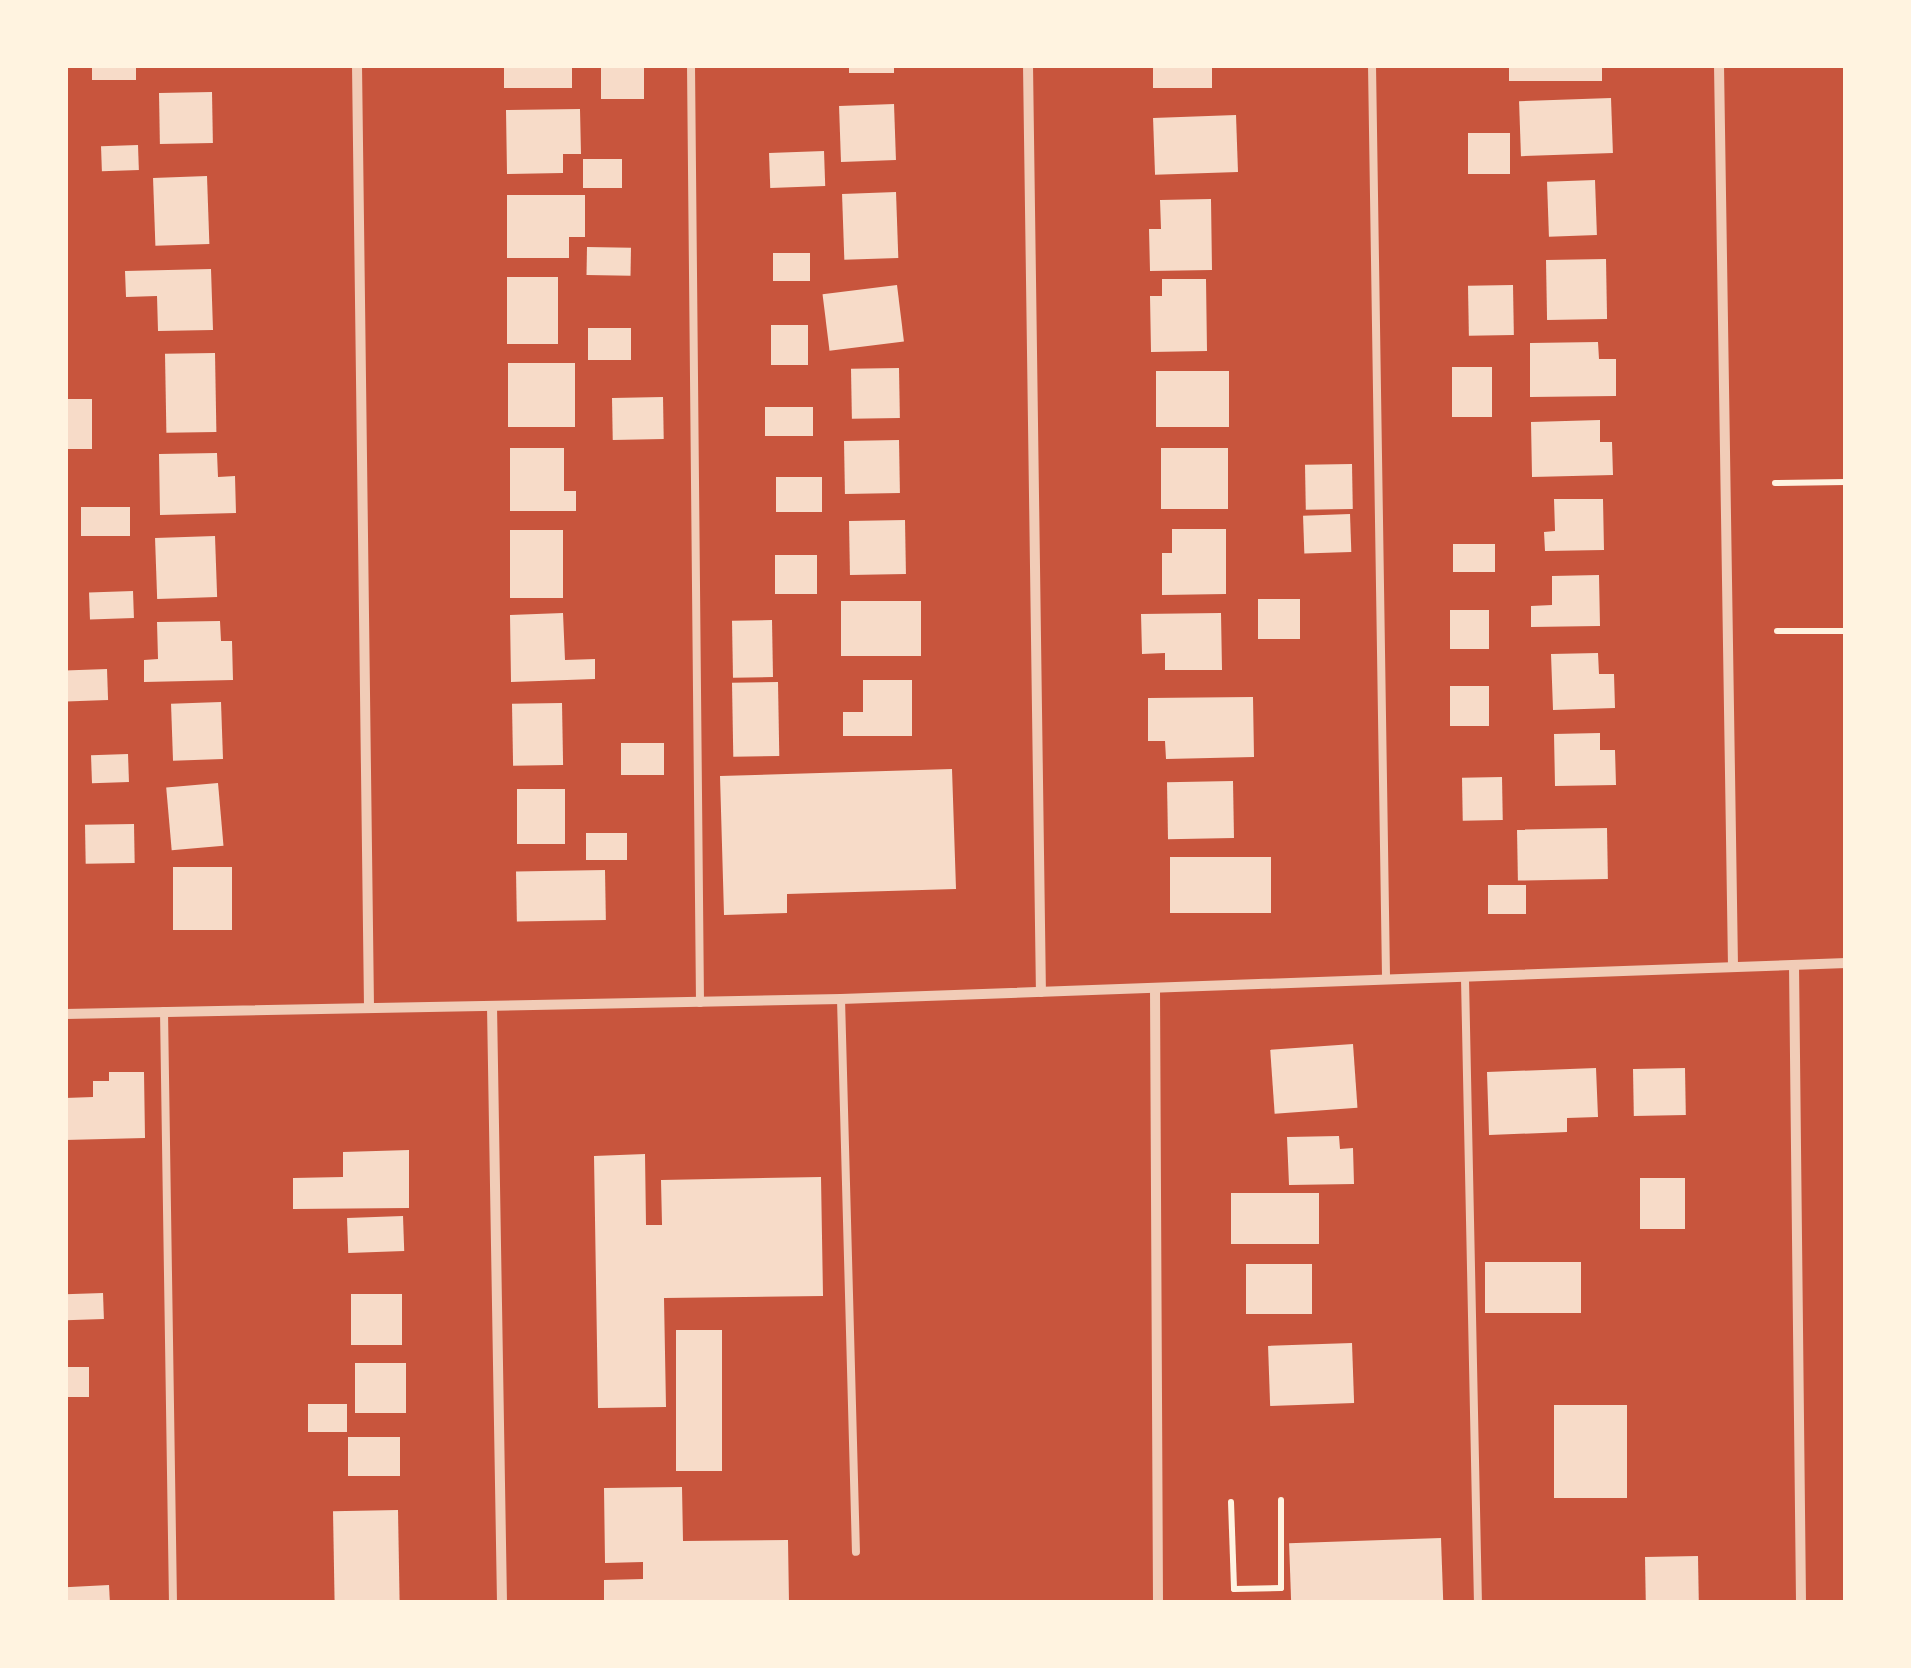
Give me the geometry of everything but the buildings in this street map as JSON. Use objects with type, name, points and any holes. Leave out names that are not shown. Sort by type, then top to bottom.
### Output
[{"type":"street","points":[[357,65],[370,1008]]},
{"type":"street","points":[[1028,65],[1041,992]]},
{"type":"street","points":[[1719,65],[1733,966]]},
{"type":"street","points":[[65,1014],[841,1000],[1386,983],[1846,963]]},
{"type":"street","points":[[1794,965],[1801,1603]]},
{"type":"street","points":[[1155,989],[1158,1603]]},
{"type":"street","points":[[492,1006],[502,1603]]},
{"type":"lane","points":[[691,65],[700,1003]]},
{"type":"lane","points":[[1372,65],[1386,983]]},
{"type":"lane","points":[[1464,979],[1478,1603]]},
{"type":"lane","points":[[841,1000],[856,1552]]},
{"type":"lane","points":[[164,1011],[173,1603]]},
{"type":"path","points":[[1776,482],[1846,482]]},
{"type":"path","points":[[1777,632],[1846,631]]},
{"type":"path","points":[[1231,1502],[1234,1589],[1281,1588],[1285,1581],[1281,1500]]}]
